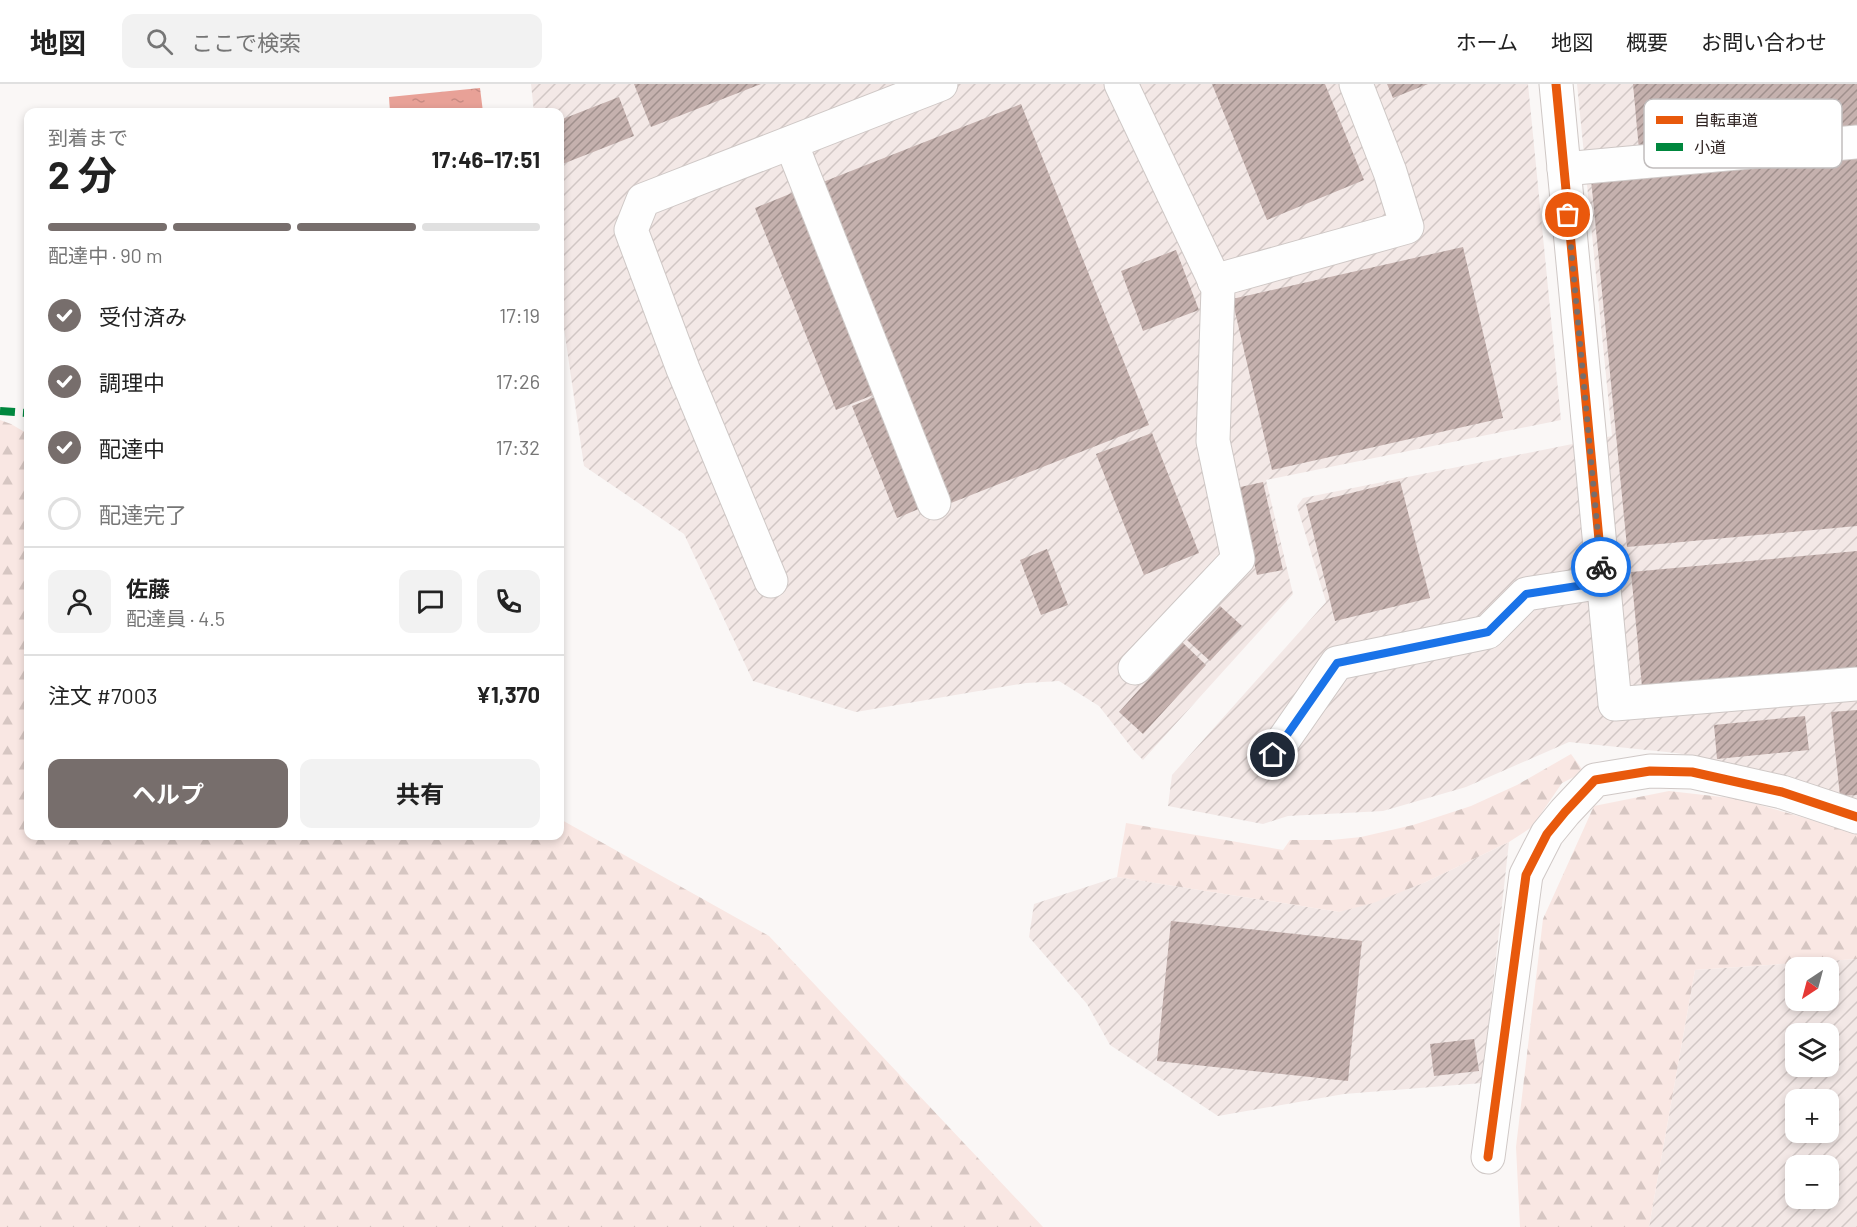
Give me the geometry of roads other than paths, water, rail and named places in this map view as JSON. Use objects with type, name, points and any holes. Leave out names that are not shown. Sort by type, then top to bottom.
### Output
[{"type":"street","points":[[771,581],[683,369],[632,230],[643,200],[940,84]]},
{"type":"street","points":[[1121,84],[1218,288],[1213,441],[1238,559],[1135,668]]},
{"type":"street","points":[[1214,280],[1407,227],[1390,172],[1356,84]]},
{"type":"street","points":[[1556,84],[1615,704],[1857,684]]},
{"type":"street","points":[[1842,143],[1857,142]]},
{"type":"street","points":[[791,143],[934,502]]},
{"type":"street","points":[[1564,169],[1644,162]]},
{"type":"street","points":[[1273,755],[1337,663],[1488,632],[1526,594],[1603,582]]},
{"type":"street","points":[[1488,1156],[1526,875],[1547,834],[1595,780],[1650,771],[1692,772],[1782,792],[1857,817]]},
{"type":"water","points":[[480,88],[482,108],[390,108],[389,97]]}]
